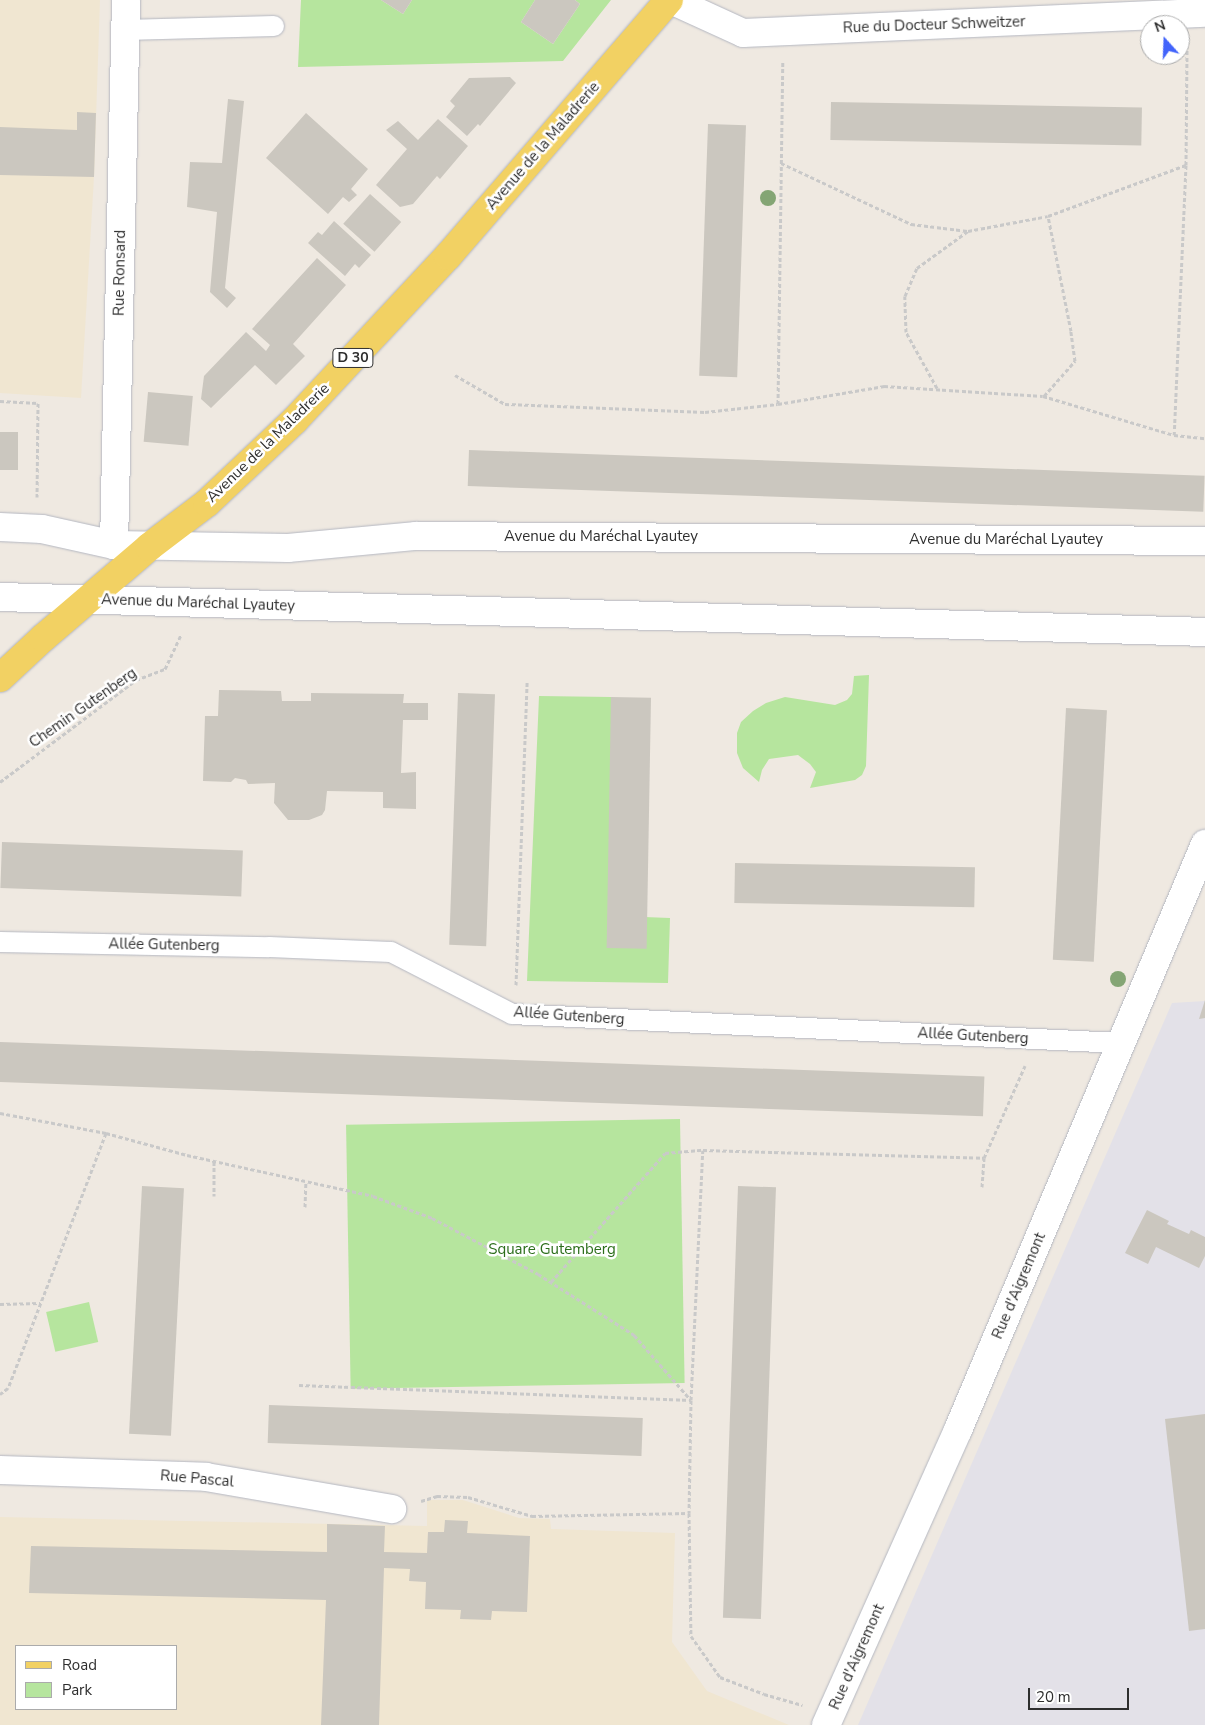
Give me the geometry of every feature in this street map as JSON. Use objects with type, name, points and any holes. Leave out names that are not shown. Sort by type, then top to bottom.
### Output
[{"type":"main road","name":"Avenue de la Maladrerie","points":[[0,678],[43,638],[150,547],[207,503],[295,420],[448,256],[670,0]]},
{"type":"street","name":"Rue Ronsard","points":[[114,545],[126,0]]},
{"type":"street","name":"Rue du Docteur Schweitzer","points":[[670,0],[743,33],[1196,14]]},
{"type":"street","name":"Avenue du Maréchal Lyautey","points":[[0,527],[42,529],[114,545],[150,547],[288,548],[416,536],[1205,541]]},
{"type":"street","name":"Avenue du Maréchal Lyautey","points":[[0,598],[1205,632]]},
{"type":"street","name":"Rue d'Aigremont","points":[[829,1719],[958,1430],[1205,844]]},
{"type":"street","name":"Rue Pascal","points":[[0,1470],[206,1477],[392,1509]]},
{"type":"lane","points":[[125,30],[274,26]]},
{"type":"lane","name":"Allée Gutenberg","points":[[0,942],[391,952],[512,1014],[1122,1042]]},
{"type":"path","points":[[1174,435],[1186,165],[1196,14]]},
{"type":"path","points":[[778,404],[783,32]]},
{"type":"path","points":[[782,163],[911,224],[968,231],[1048,216],[1186,165]]},
{"type":"path","points":[[1044,396],[1075,361],[1071,331],[1048,216]]},
{"type":"path","points":[[937,389],[906,332],[905,296],[917,268],[968,231]]},
{"type":"path","points":[[455,374],[505,404],[705,412],[778,404],[884,386],[1044,396],[1174,435],[1205,438]]},
{"type":"path","points":[[0,401],[38,403],[37,508],[42,529]]},
{"type":"path","name":"Chemin Gutenberg","points":[[0,782],[136,680],[165,669],[181,633]]},
{"type":"path","points":[[516,994],[527,682]]},
{"type":"path","points":[[982,1187],[984,1158],[1037,1039]]},
{"type":"path","points":[[0,1113],[106,1133],[214,1161],[373,1196],[432,1218],[551,1282],[634,1335],[692,1400]]},
{"type":"path","points":[[0,1394],[8,1388],[106,1133]]},
{"type":"path","points":[[551,1282],[665,1153],[703,1150],[984,1158]]},
{"type":"path","points":[[703,1150],[692,1400],[690,1513],[691,1636],[720,1677],[829,1719]]},
{"type":"path","points":[[214,1161],[214,1196]]},
{"type":"path","points":[[305,1207],[306,1182]]},
{"type":"path","points":[[0,1304],[40,1303]]},
{"type":"path","points":[[299,1385],[692,1400]]},
{"type":"path","points":[[392,1509],[437,1496],[468,1497],[532,1516],[690,1513]]},
{"type":"shaded area","points":[[0,0],[100,0],[94,177],[81,398],[0,393]]},
{"type":"shaded area","points":[[1205,1001],[1205,1725],[858,1725],[1172,1003]]},
{"type":"shaded area","points":[[427,1500],[463,1500],[519,1518],[550,1519],[551,1529],[675,1533],[672,1642],[707,1691],[789,1725],[0,1725],[0,1517],[427,1526]]},
{"type":"green space","points":[[301,0],[381,0],[403,14],[412,0],[535,0],[521,22],[553,44],[580,4],[575,0],[611,0],[563,61],[298,67]]},
{"type":"green space","points":[[869,675],[866,766],[862,775],[855,780],[810,788],[816,772],[810,764],[798,755],[769,759],[762,770],[759,782],[743,768],[737,753],[737,733],[741,722],[753,711],[766,703],[785,697],[835,705],[847,700],[852,694],[854,676]]},
{"type":"green space","points":[[539,696],[611,697],[644,917],[670,918],[668,983],[527,981]]},
{"type":"green space","name":"Square Gutemberg","points":[[680,1119],[685,1383],[351,1389],[346,1125]]},
{"type":"green space","points":[[89,1302],[98,1342],[55,1352],[46,1312]]},
{"type":"building","points":[[381,0],[412,0],[403,14]]},
{"type":"building","points":[[535,0],[575,0],[580,4],[553,44],[521,22]]},
{"type":"building","points":[[510,77],[516,83],[480,126],[478,124],[467,136],[446,117],[455,106],[450,101],[469,78]]},
{"type":"building","points":[[228,99],[244,101],[225,288],[236,298],[227,308],[210,292],[217,212],[187,207],[190,162],[222,163]]},
{"type":"building","points":[[831,102],[1142,107],[1141,145],[830,140]]},
{"type":"building","points":[[77,112],[96,113],[94,177],[0,175],[0,127],[77,130]]},
{"type":"building","points":[[306,113],[368,169],[351,189],[357,195],[349,202],[343,197],[328,214],[266,158]]},
{"type":"building","points":[[438,119],[468,146],[440,179],[437,176],[413,204],[400,207],[376,185],[407,149],[386,130],[398,121],[418,140]]},
{"type":"building","points":[[708,124],[746,125],[737,377],[699,376]]},
{"type":"building","points":[[370,194],[401,222],[374,252],[343,224]]},
{"type":"building","points":[[334,221],[371,255],[359,268],[355,264],[345,276],[308,243],[318,232],[322,235]]},
{"type":"building","points":[[317,258],[346,285],[293,344],[305,356],[276,385],[255,365],[211,408],[201,399],[204,376],[246,332],[266,351],[270,345],[252,329]]},
{"type":"building","points":[[148,392],[193,396],[188,446],[144,442]]},
{"type":"building","points":[[0,432],[18,432],[18,470],[0,470]]},
{"type":"building","points":[[469,450],[1205,476],[1203,512],[468,486]]},
{"type":"building","points":[[219,690],[281,691],[282,701],[311,701],[311,693],[404,694],[403,703],[428,703],[428,720],[403,720],[401,773],[416,772],[416,809],[383,808],[383,792],[327,791],[325,810],[322,815],[309,820],[288,820],[274,803],[275,783],[248,784],[246,780],[235,778],[231,782],[203,781],[205,716],[218,716]]},
{"type":"building","points":[[458,693],[495,694],[486,946],[449,945]]},
{"type":"building","points":[[611,697],[651,698],[647,949],[607,948]]},
{"type":"building","points":[[1066,708],[1107,710],[1094,962],[1053,960]]},
{"type":"building","points":[[2,842],[243,850],[241,896],[0,888]]},
{"type":"building","points":[[735,863],[975,867],[974,907],[734,903]]},
{"type":"building","points":[[1205,1000],[1205,1018],[1199,1019]]},
{"type":"building","points":[[0,1042],[984,1076],[983,1116],[0,1082]]},
{"type":"building","points":[[142,1186],[184,1188],[171,1436],[129,1434]]},
{"type":"building","points":[[738,1186],[776,1187],[761,1619],[723,1618]]},
{"type":"building","points":[[1147,1210],[1169,1221],[1167,1224],[1189,1234],[1191,1230],[1205,1237],[1205,1256],[1199,1268],[1156,1247],[1148,1264],[1125,1253]]},
{"type":"building","points":[[269,1405],[643,1418],[641,1456],[268,1443]]},
{"type":"building","points":[[1205,1414],[1205,1629],[1189,1631],[1165,1419]]},
{"type":"building","points":[[445,1520],[468,1521],[467,1533],[530,1536],[527,1612],[492,1611],[491,1620],[460,1619],[461,1610],[425,1609],[426,1582],[409,1581],[410,1569],[384,1568],[379,1725],[321,1725],[326,1600],[29,1593],[31,1546],[327,1552],[327,1524],[385,1526],[384,1552],[427,1553],[428,1532],[444,1532]]}]
